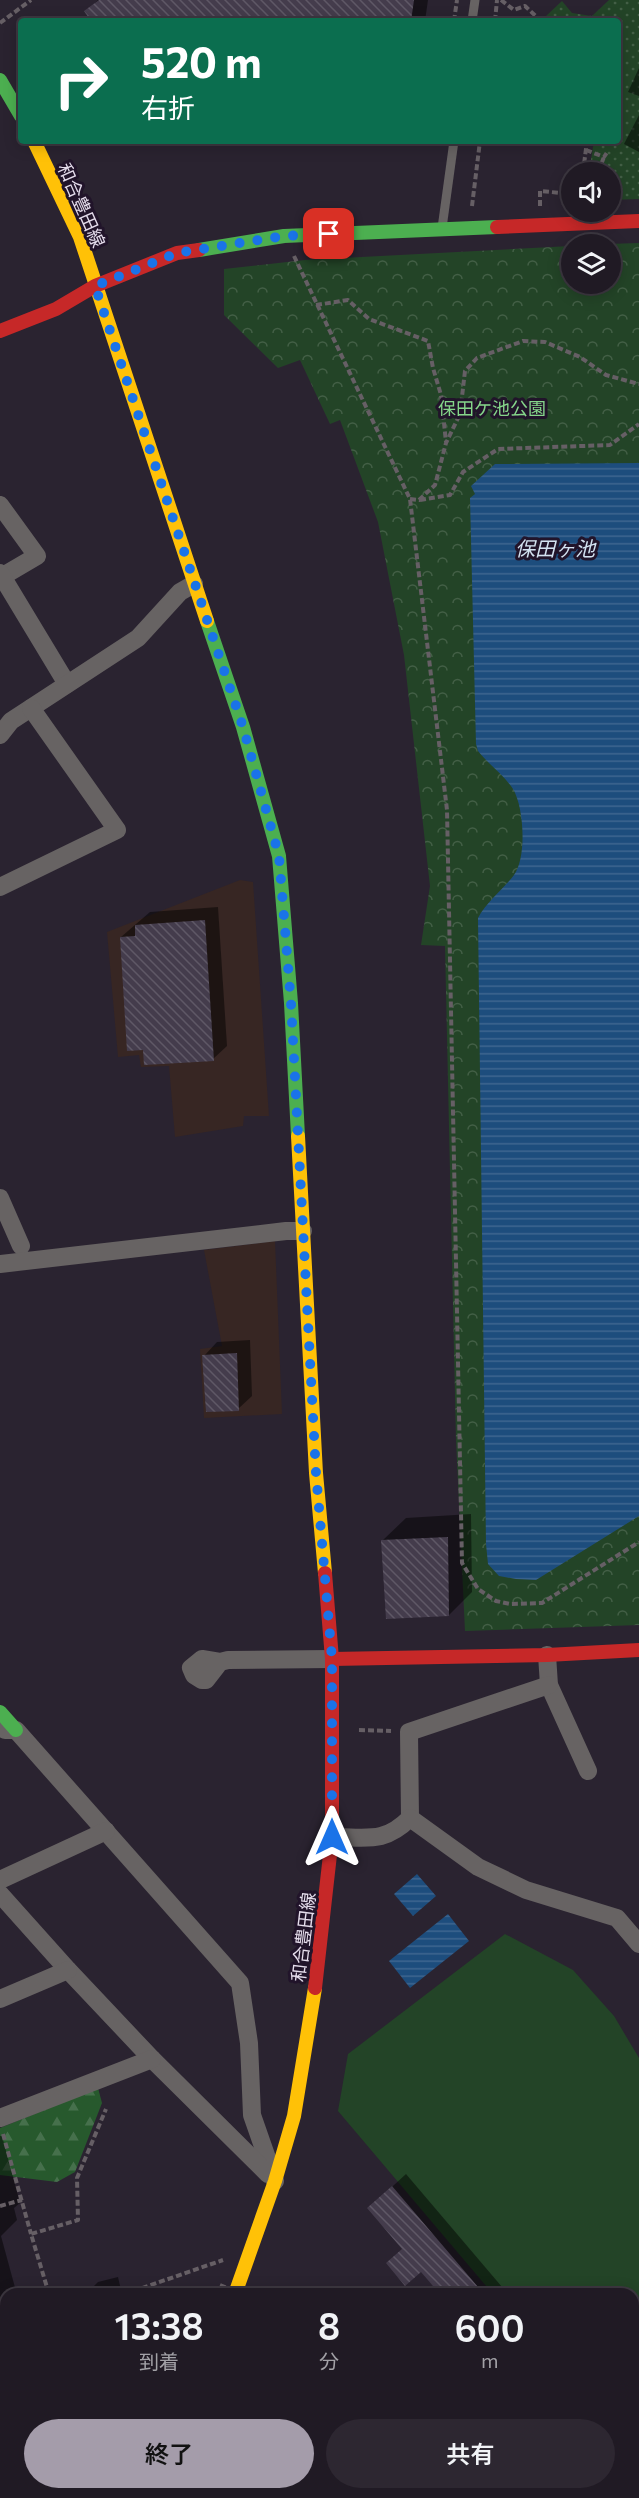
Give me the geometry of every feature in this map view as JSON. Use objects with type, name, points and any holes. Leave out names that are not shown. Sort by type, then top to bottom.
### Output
[{"type":"main road","points":[[0,80],[18,111]]},
{"type":"main road","name":"和合豊田線","points":[[35,144],[80,237],[243,727],[279,856],[291,1003],[316,1473],[332,1659],[332,1837],[312,2016],[294,2116],[275,2181],[237,2288]]},
{"type":"main road","points":[[0,331],[56,309],[95,286],[140,266],[188,251],[284,236],[639,221]]},
{"type":"main road","points":[[332,1659],[547,1655],[639,1650]]},
{"type":"main road","points":[[0,1712],[8,1730]]},
{"type":"street","points":[[0,506],[37,556],[2,575],[67,684]]},
{"type":"street","points":[[0,735],[11,721],[138,638],[180,592],[194,584]]},
{"type":"street","points":[[0,887],[117,830],[32,708]]},
{"type":"street","points":[[0,1198],[21,1246]]},
{"type":"street","points":[[0,1264],[286,1231],[303,1231]]},
{"type":"street","points":[[547,1655],[549,1685],[588,1771]]},
{"type":"street","points":[[220,1662],[332,1659]]},
{"type":"street","points":[[332,1837],[383,1838],[398,1830],[410,1818],[409,1732],[549,1685]]},
{"type":"street","points":[[8,1730],[106,1830],[240,1983],[249,2043],[252,2115],[275,2181]]},
{"type":"street","points":[[410,1818],[478,1867],[526,1890],[617,1918],[639,1944]]},
{"type":"street","points":[[0,1880],[106,1830]]},
{"type":"street","points":[[0,1894],[152,2059],[275,2181]]},
{"type":"street","points":[[0,1999],[68,1970]]},
{"type":"street","points":[[2,2126],[152,2059]]},
{"type":"lane","points":[[472,18],[475,0]]},
{"type":"lane","points":[[442,228],[454,144]]},
{"type":"path","points":[[0,24],[31,0]]},
{"type":"path","points":[[454,18],[457,0]]},
{"type":"path","points":[[496,18],[499,0],[514,10],[525,6],[538,18]]},
{"type":"path","points":[[471,213],[480,144]]},
{"type":"path","points":[[584,162],[587,144]]},
{"type":"path","points":[[586,150],[604,157]]},
{"type":"path","points":[[602,162],[608,151]]},
{"type":"path","points":[[540,209],[540,191],[561,193]]},
{"type":"path","points":[[294,256],[410,499],[447,810],[462,1563],[478,1589],[496,1600],[510,1604],[542,1603],[639,1542]]},
{"type":"path","points":[[316,305],[348,300],[369,319],[428,341],[441,395],[446,442],[444,460],[435,485],[419,500]]},
{"type":"path","points":[[446,442],[460,414],[465,371],[477,358],[523,341],[545,342],[560,347],[580,357],[606,375],[639,384]]},
{"type":"path","points":[[410,499],[419,500],[450,495],[463,472],[498,449],[610,445],[639,424]]},
{"type":"path","points":[[359,1730],[409,1732]]},
{"type":"path","points":[[31,2234],[78,2220],[78,2178],[106,2109]]},
{"type":"path","points":[[2,2126],[47,2288]]},
{"type":"path","points":[[0,2206],[22,2200]]},
{"type":"path","points":[[142,2288],[224,2260]]},
{"type":"path","points":[[220,2285],[227,2288]]},
{"type":"shaded area","points":[[240,880],[253,882],[269,1116],[244,1116],[243,1126],[175,1137],[169,1066],[141,1067],[139,1055],[118,1057],[107,932]]},
{"type":"shaded area","points":[[275,1241],[282,1414],[204,1418],[200,1349],[222,1346],[204,1250]]},
{"type":"green space","points":[[609,0],[639,0],[639,199],[621,200],[621,162],[591,162],[594,144],[621,144],[621,18],[548,18],[546,16],[562,1],[572,13],[592,16]]},
{"type":"green space","name":"保田ケ池公園","points":[[639,243],[639,1625],[465,1631],[456,1440],[445,946],[421,945],[430,886],[404,655],[378,522],[340,420],[330,424],[300,360],[278,368],[224,315],[224,269],[305,260],[561,247],[561,294],[621,294],[621,244]]},
{"type":"green space","points":[[505,1934],[573,1970],[614,2016],[639,2058],[639,2288],[488,2288],[338,2111],[348,2054]]},
{"type":"green space","points":[[98,2088],[102,2103],[75,2172],[57,2182],[0,2175],[0,2128]]},
{"type":"water","name":"保田ヶ池","points":[[639,463],[639,1516],[536,1580],[516,1579],[499,1576],[488,1564],[486,1544],[478,918],[518,867],[522,845],[522,819],[513,789],[478,751],[476,744],[470,498],[475,494],[471,486],[495,464]]},
{"type":"water","points":[[417,1874],[436,1896],[413,1916],[394,1894]]},
{"type":"water","points":[[448,1914],[469,1941],[410,1988],[389,1961]]},
{"type":"building","points":[[99,0],[414,0],[411,18],[89,18],[84,11]]},
{"type":"building","points":[[205,920],[214,1061],[144,1065],[143,1050],[127,1051],[120,937],[135,936],[135,925]]},
{"type":"building","points":[[237,1353],[239,1411],[206,1412],[202,1355]]},
{"type":"building","points":[[448,1537],[449,1616],[386,1619],[381,1540]]},
{"type":"building","points":[[392,2186],[479,2288],[435,2288],[421,2272],[405,2286],[386,2263],[402,2249],[367,2208]]},
{"type":"traffic: fast","points":[[0,80],[18,111]]},
{"type":"traffic: fast","points":[[199,250],[284,236],[497,227]]},
{"type":"traffic: fast","points":[[207,621],[243,727],[279,856],[291,1003],[298,1136]]},
{"type":"traffic: fast","points":[[0,1712],[16,1730]]},
{"type":"traffic: slow","points":[[35,144],[80,237],[207,621]]},
{"type":"traffic: slow","points":[[298,1136],[316,1473],[325,1573]]},
{"type":"traffic: slow","points":[[237,2288],[275,2181],[294,2116],[315,1988]]},
{"type":"traffic: jam","points":[[497,227],[639,221]]},
{"type":"traffic: jam","points":[[0,331],[56,309],[95,286],[177,253],[199,250]]},
{"type":"traffic: jam","points":[[315,1988],[332,1837],[332,1659],[325,1573]]},
{"type":"traffic: jam","points":[[332,1659],[547,1655],[639,1650]]},
{"type":"route","points":[[329,234],[284,236],[177,253],[95,286],[110,324],[243,727],[279,856],[291,1003],[316,1473],[332,1659],[332,1837]]}]
